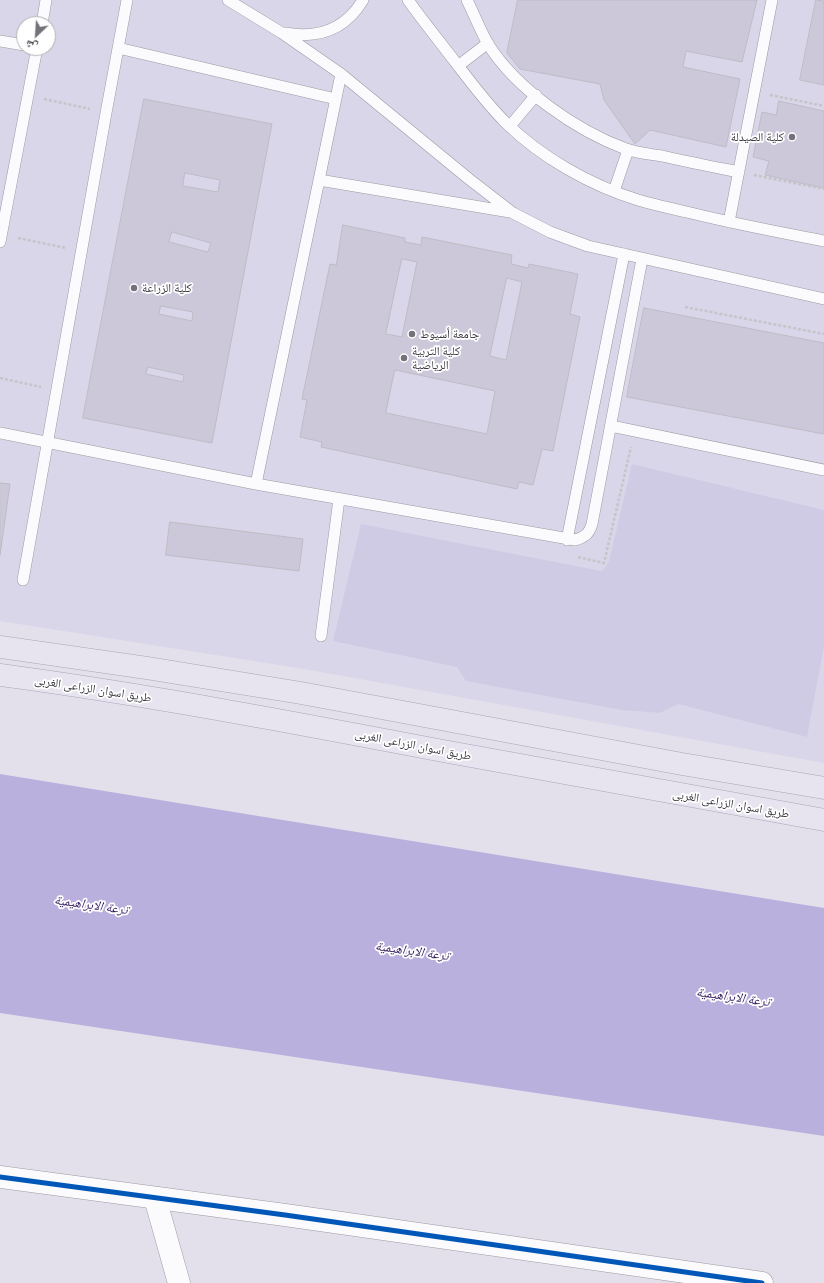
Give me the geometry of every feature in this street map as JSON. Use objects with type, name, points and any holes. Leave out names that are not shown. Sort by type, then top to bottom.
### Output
[{"type":"main road","points":[[0,647],[147,668],[301,693],[674,763],[824,788]]},
{"type":"main road","name":"طريق اسوان الزراعى الغربى","points":[[0,676],[165,700],[295,722],[670,793],[824,820]]},
{"type":"street","points":[[0,1177],[285,1215],[731,1281],[762,1283]]},
{"type":"street","points":[[155,1198],[179,1283]]},
{"type":"lane","points":[[43,16],[46,0]]},
{"type":"lane","points":[[23,580],[106,113],[128,0]]},
{"type":"lane","points":[[228,0],[282,33],[341,74],[469,179],[513,213],[550,232],[588,246],[824,299]]},
{"type":"lane","points":[[243,0],[248,12]]},
{"type":"lane","points":[[282,33],[311,35],[325,32],[338,26],[349,18],[363,0]]},
{"type":"lane","points":[[408,0],[485,100],[530,144],[557,162],[585,178],[638,200],[729,222],[824,241]]},
{"type":"lane","points":[[467,0],[488,43],[518,80],[557,112],[580,127],[628,150],[739,172]]},
{"type":"lane","points":[[729,222],[772,0]]},
{"type":"lane","points":[[0,41],[16,44]]},
{"type":"lane","points":[[458,66],[488,43]]},
{"type":"lane","points":[[118,48],[336,100]]},
{"type":"lane","points":[[1,238],[35,56]]},
{"type":"lane","points":[[256,484],[341,74]]},
{"type":"lane","points":[[510,126],[536,96]]},
{"type":"lane","points":[[614,191],[628,150]]},
{"type":"lane","points":[[319,180],[513,213]]},
{"type":"lane","points":[[567,540],[624,254]]},
{"type":"lane","points":[[0,433],[256,484],[567,540],[583,538],[589,532],[592,524],[642,259]]},
{"type":"lane","points":[[611,426],[824,470]]},
{"type":"lane","points":[[321,636],[340,499]]},
{"type":"path","points":[[754,92],[824,106]]},
{"type":"path","points":[[28,95],[106,113]]},
{"type":"path","points":[[739,172],[824,189]]},
{"type":"path","points":[[1,238],[82,251]]},
{"type":"path","points":[[685,307],[824,334]]},
{"type":"path","points":[[0,378],[57,390]]},
{"type":"shaded area","name":"جامعة أسيوط","points":[[0,0],[824,0],[824,763],[304,669],[0,621]]},
{"type":"shaded area","points":[[632,464],[824,510],[824,646],[807,737],[678,704],[660,713],[621,710],[466,681],[457,667],[333,641],[361,524],[601,571],[605,568],[609,561]]},
{"type":"water","name":"ترعة الابراهيمية","points":[[0,774],[824,908],[824,1136],[0,1013]]},
{"type":"building","points":[[518,0],[757,0],[742,62],[686,51],[683,67],[740,79],[726,147],[650,130],[635,144],[604,100],[600,84],[520,69],[507,53]]},
{"type":"building","points":[[816,0],[824,1],[824,85],[800,80]]},
{"type":"building","points":[[144,99],[272,124],[212,443],[83,418]],"holes":[[[185,173],[220,180],[218,192],[183,186]],[[172,232],[211,243],[208,252],[169,242]],[[161,306],[193,312],[192,321],[159,314]],[[148,367],[184,375],[183,382],[146,374]]]},
{"type":"building","points":[[779,101],[824,111],[824,188],[765,175],[769,161],[753,157],[762,112],[776,115]]},
{"type":"building","name":"كلية التربية الرياضية","points":[[343,225],[405,238],[405,242],[421,245],[422,237],[512,255],[511,264],[528,268],[529,264],[578,274],[570,314],[580,317],[553,451],[542,449],[533,485],[519,482],[517,489],[321,447],[322,442],[300,437],[307,400],[302,399],[330,264],[336,265]],"holes":[[[402,259],[417,262],[402,337],[386,334]],[[507,278],[522,282],[506,360],[490,356]],[[395,370],[495,391],[487,434],[386,413]]]},
{"type":"building","points":[[644,308],[824,343],[824,434],[627,397]]},
{"type":"building","points":[[0,483],[10,484],[0,555]]},
{"type":"building","points":[[170,522],[303,539],[299,571],[166,555]]},
{"type":"cycle path","points":[[0,1177],[285,1215],[762,1283]]},
{"type":"place","name":"كلية الصيدلة","points":[[792,137]]},
{"type":"place","name":"كلية الزراعة","points":[[134,288]]},
{"type":"place","name":"جامعة أسيوط","points":[[412,334]]},
{"type":"place","name":"كلية التربية الرياضية","points":[[404,358]]}]
